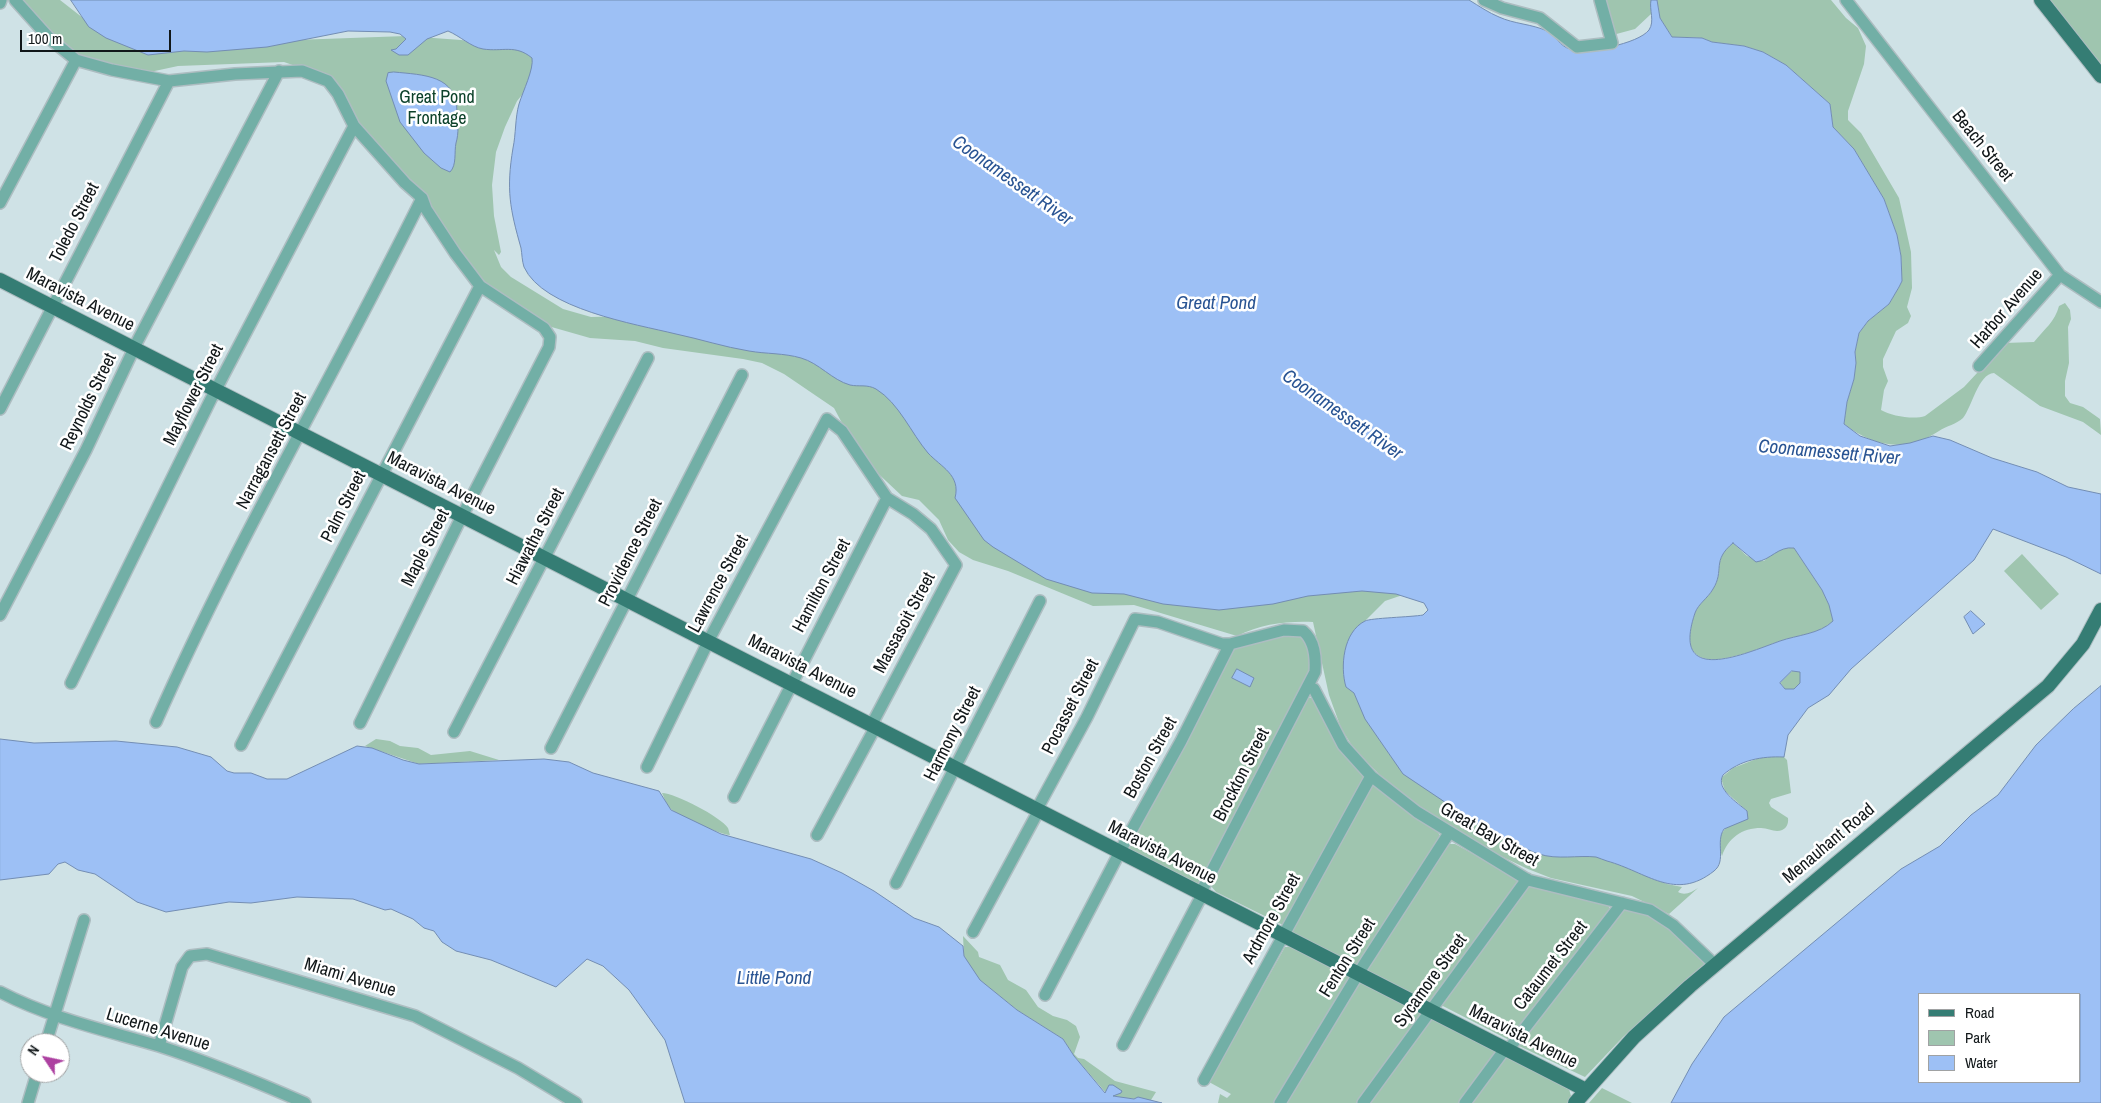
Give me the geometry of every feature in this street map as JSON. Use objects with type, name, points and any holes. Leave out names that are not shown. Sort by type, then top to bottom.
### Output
[{"type":"main road","points":[[2041,0],[2101,76]]},
{"type":"main road","name":"Maravista Avenue","points":[[0,280],[1586,1090]]},
{"type":"main road","name":"Menauhant Road","points":[[1575,1103],[1634,1037],[1716,965],[2048,686],[2083,644],[2101,610]]},
{"type":"street","points":[[15,0],[50,39],[76,60],[112,70],[169,81],[279,71],[302,71],[328,81],[338,94],[354,126],[405,184],[422,198],[450,246],[480,286]]},
{"type":"street","points":[[1484,0],[1502,8],[1540,18],[1577,47],[1612,43],[1600,0]]},
{"type":"street","name":"Beach Street","points":[[1846,0],[2060,275],[2101,302]]},
{"type":"street","points":[[0,203],[76,60]]},
{"type":"street","name":"Reynolds Street","points":[[0,615],[86,450],[134,348],[279,71]]},
{"type":"street","name":"Toledo Street","points":[[0,409],[169,81]]},
{"type":"street","name":"Mayflower Street","points":[[71,683],[216,390],[354,126]]},
{"type":"street","name":"Narragansett Street","points":[[156,722],[181,665],[300,433],[365,312],[422,198]]},
{"type":"street","name":"Harbor Avenue","points":[[1980,366],[2060,275]]},
{"type":"street","name":"Maple Street","points":[[360,723],[462,516],[549,347],[550,336],[544,328],[480,286]]},
{"type":"street","name":"Palm Street","points":[[240,745],[296,641],[380,474],[480,286]]},
{"type":"street","name":"Hiawatha Street","points":[[454,732],[648,358]]},
{"type":"street","name":"Providence Street","points":[[551,748],[742,374]]},
{"type":"street","name":"Lawrence Street","points":[[647,767],[709,641],[827,418],[842,431],[887,498]]},
{"type":"street","name":"Massasoit Street","points":[[817,835],[956,565],[931,529],[913,514],[887,498]]},
{"type":"street","name":"Hamilton Street","points":[[734,797],[887,498]]},
{"type":"street","name":"Harmony Street","points":[[896,883],[1040,601]]},
{"type":"street","name":"Pocasset Street","points":[[973,932],[1087,717],[1135,619],[1158,622],[1222,644],[1230,644]]},
{"type":"street","name":"Brockton Street","points":[[1123,1045],[1315,672],[1314,650],[1310,638],[1303,632],[1284,630],[1230,644]]},
{"type":"street","name":"Boston Street","points":[[1045,995],[1181,741],[1230,644]]},
{"type":"street","name":"Great Bay Street","points":[[1314,689],[1343,745],[1372,776],[1448,834],[1527,879],[1650,910],[1663,918],[1716,965]]},
{"type":"street","name":"Ardmore Street","points":[[1204,1080],[1372,776]]},
{"type":"street","name":"Fenton Street","points":[[1280,1103],[1358,974],[1448,834]]},
{"type":"street","name":"Sycamore Street","points":[[1363,1103],[1527,879]]},
{"type":"street","name":"Cataumet Street","points":[[1465,1103],[1622,903]]},
{"type":"street","points":[[49,1033],[84,920]]},
{"type":"street","name":"Miami Avenue","points":[[159,1046],[182,967],[190,956],[207,954],[415,1016],[518,1068],[576,1103]]},
{"type":"street","name":"Lucerne Avenue","points":[[0,992],[55,1016],[159,1046],[259,1082],[305,1103]]},
{"type":"street","points":[[28,1103],[34,1083]]},
{"type":"green space","name":"Great Pond Frontage","points":[[15,0],[60,0],[83,18],[295,40],[406,36],[461,40],[539,50],[526,90],[517,101],[496,152],[492,185],[494,216],[501,252],[499,255],[494,250],[501,267],[511,277],[563,309],[591,317],[637,316],[778,345],[881,390],[1251,596],[1423,588],[1385,601],[1365,621],[1354,693],[1366,719],[1392,758],[1478,825],[1552,857],[1600,856],[1667,884],[1682,887],[1678,892],[1683,894],[1698,888],[1669,914],[1632,896],[1551,878],[1473,843],[1400,795],[1354,749],[1341,728],[1329,695],[1313,622],[1274,624],[1237,636],[1134,605],[1093,606],[1008,571],[973,560],[959,552],[948,540],[939,520],[919,500],[902,496],[870,466],[850,438],[834,408],[784,374],[762,363],[743,359],[663,348],[635,341],[590,338],[548,326],[486,286],[353,126],[340,100],[313,72],[284,62],[178,66],[150,72],[83,59],[52,41]]},
{"type":"green space","points":[[1595,0],[1651,0],[1651,14],[1635,29],[1609,36]]},
{"type":"green space","points":[[1657,0],[1831,0],[1846,18],[1858,28],[1866,46],[1864,64],[1848,111],[1848,120],[1861,133],[1899,198],[1911,252],[1912,288],[1907,307],[1911,316],[1908,323],[1896,331],[1883,359],[1883,367],[1888,381],[1884,390],[1881,410],[1903,417],[1915,418],[1925,416],[1964,387],[2005,343],[2034,342],[2052,321],[2059,306],[2065,303],[2070,310],[2071,319],[2068,327],[2069,363],[2065,381],[2065,396],[2070,403],[2083,407],[2100,419],[2101,435],[2083,422],[2040,406],[1994,373],[1984,379],[1963,418],[1926,438],[1902,445],[1878,442],[1855,432],[1844,424],[1847,402],[1854,379],[1855,352],[1859,333],[1868,321],[1889,304],[1902,281],[1901,256],[1897,235],[1884,199],[1854,149],[1833,127],[1830,104],[1786,65],[1763,52],[1744,46],[1712,42],[1702,38],[1672,37],[1660,18]]},
{"type":"green space","points":[[2047,0],[2101,0],[2101,69]]},
{"type":"green space","points":[[1733,543],[1747,556],[1764,561],[1778,551],[1794,548],[1822,590],[1829,605],[1833,621],[1822,629],[1731,657],[1715,659],[1701,657],[1693,650],[1690,636],[1695,613],[1713,589],[1718,576],[1722,555]]},
{"type":"green space","points":[[2022,554],[2059,594],[2041,610],[2004,571]]},
{"type":"green space","points":[[1275,633],[1298,634],[1306,640],[1313,666],[1203,881],[1198,885],[1128,849],[1128,846],[1235,647]]},
{"type":"green space","points":[[1792,671],[1800,672],[1800,683],[1794,689],[1785,689],[1780,682]]},
{"type":"green space","points":[[1307,698],[1314,698],[1364,773],[1365,778],[1283,925],[1216,892],[1211,886]]},
{"type":"green space","points":[[376,739],[390,741],[400,746],[418,748],[431,755],[470,751],[499,760],[419,764],[365,746]]},
{"type":"green space","points":[[1764,756],[1784,757],[1787,760],[1791,793],[1771,799],[1769,803],[1771,807],[1788,818],[1787,825],[1780,831],[1754,828],[1742,832],[1732,839],[1722,856],[1720,847],[1721,834],[1747,811],[1725,791],[1721,778],[1733,768]]},
{"type":"green space","points":[[1375,785],[1438,832],[1441,838],[1356,966],[1294,935],[1292,929],[1372,786]]},
{"type":"green space","points":[[662,793],[687,801],[717,818],[728,828],[730,835],[709,829],[677,813],[668,806]]},
{"type":"green space","points":[[1448,844],[1455,844],[1514,876],[1519,882],[1431,1001],[1427,1002],[1369,973],[1369,967]]},
{"type":"green space","points":[[1529,884],[1606,902],[1610,909],[1509,1040],[1441,1005]]},
{"type":"green space","points":[[1628,908],[1657,917],[1705,964],[1623,1037],[1585,1077],[1519,1046],[1623,910]]},
{"type":"green space","points":[[963,936],[978,952],[979,957],[1000,965],[1008,980],[1026,990],[1038,1007],[1076,1026],[1080,1037],[1074,1054],[1078,1058],[1084,1059],[1115,1081],[1156,1092],[1151,1100],[1120,1098],[1106,1093],[1074,1056],[1063,1039],[1017,1010],[977,978],[964,956]]},
{"type":"green space","points":[[1285,947],[1291,947],[1348,976],[1349,980],[1275,1103],[1218,1103],[1220,1094],[1227,1098],[1231,1094],[1209,1082]]},
{"type":"green space","points":[[1362,983],[1419,1012],[1419,1017],[1356,1103],[1285,1103],[1357,985]]},
{"type":"green space","points":[[1434,1019],[1496,1051],[1460,1103],[1367,1103],[1429,1020]]},
{"type":"green space","points":[[1504,1058],[1509,1058],[1569,1089],[1571,1096],[1568,1103],[1470,1103]]},
{"type":"green space","points":[[1602,1088],[1632,1103],[1589,1103]]},
{"type":"water","name":"Great Pond","points":[[71,0],[1469,0],[1492,14],[1547,31],[1566,48],[1588,50],[1611,47],[1634,40],[1643,35],[1649,30],[1652,23],[1651,0],[1657,0],[1660,18],[1672,37],[1702,38],[1712,42],[1744,46],[1763,52],[1786,65],[1830,104],[1833,127],[1854,149],[1884,199],[1897,235],[1901,256],[1902,281],[1889,304],[1868,321],[1859,333],[1855,352],[1854,379],[1847,402],[1844,424],[1860,436],[1890,446],[1910,443],[1933,436],[1950,440],[1992,458],[2037,472],[2068,487],[2101,494],[2101,574],[2066,557],[1993,529],[1974,560],[1851,669],[1829,695],[1808,708],[1788,735],[1784,757],[1768,757],[1744,762],[1723,775],[1722,785],[1733,800],[1747,811],[1748,819],[1724,829],[1720,840],[1721,857],[1718,867],[1700,880],[1686,884],[1661,882],[1596,857],[1546,856],[1528,850],[1506,838],[1494,835],[1403,774],[1365,719],[1354,693],[1346,687],[1343,670],[1345,651],[1352,633],[1358,626],[1368,620],[1423,615],[1428,610],[1424,603],[1396,594],[1362,591],[1308,596],[1273,604],[1219,610],[1163,604],[1124,594],[1092,593],[1046,579],[984,540],[955,498],[956,490],[953,477],[928,453],[898,410],[876,389],[843,383],[808,360],[801,358],[730,347],[592,312],[550,294],[534,282],[523,265],[510,199],[511,163],[518,109],[532,63],[532,58],[526,54],[509,49],[490,50],[479,48],[448,31],[427,39],[408,55],[399,55],[391,50],[396,49],[406,39],[400,34],[348,31],[267,47],[207,52],[184,51],[148,55],[106,38],[89,27]],"holes":[[[1733,543],[1756,562],[1766,559],[1783,549],[1794,548],[1822,590],[1829,605],[1833,621],[1822,629],[1748,653],[1715,660],[1701,658],[1693,650],[1690,636],[1695,613],[1713,589],[1718,576],[1722,555]],[[1792,671],[1800,672],[1800,683],[1794,689],[1785,689],[1780,683]]]},
{"type":"water","points":[[388,73],[416,74],[437,79],[451,91],[456,100],[458,135],[454,162],[450,172],[441,168],[424,153],[400,122],[386,81]]},
{"type":"water","points":[[1971,611],[1985,624],[1973,634],[1964,617]]},
{"type":"water","points":[[1237,669],[1254,678],[1250,687],[1232,678]]},
{"type":"water","points":[[2101,686],[2101,1103],[1671,1103],[1692,1064],[1724,1017],[1901,869],[1940,846],[1971,815],[1998,795],[2036,745],[2073,709]]},
{"type":"water","name":"Little Pond","points":[[0,739],[34,743],[116,741],[177,747],[211,757],[227,771],[251,773],[267,779],[287,779],[357,746],[372,748],[419,764],[544,759],[569,762],[593,773],[659,791],[671,810],[721,834],[811,859],[842,873],[874,891],[914,918],[939,927],[963,946],[964,956],[980,980],[1017,1010],[1063,1039],[1074,1056],[1105,1093],[1109,1085],[1113,1085],[1122,1091],[1113,1096],[1134,1099],[1138,1097],[1162,1103],[685,1103],[665,1040],[629,990],[603,966],[587,959],[556,987],[491,960],[456,951],[442,942],[434,931],[424,928],[413,919],[391,909],[385,910],[353,899],[297,897],[251,903],[229,902],[166,912],[137,902],[95,874],[78,870],[65,862],[58,864],[49,874],[0,880]]},
{"type":"water label","name":"Coonamessett River","points":[[1012,181]]},
{"type":"water label","name":"Coonamessett River","points":[[1342,415]]},
{"type":"water label","name":"Coonamessett River","points":[[1829,453]]}]
